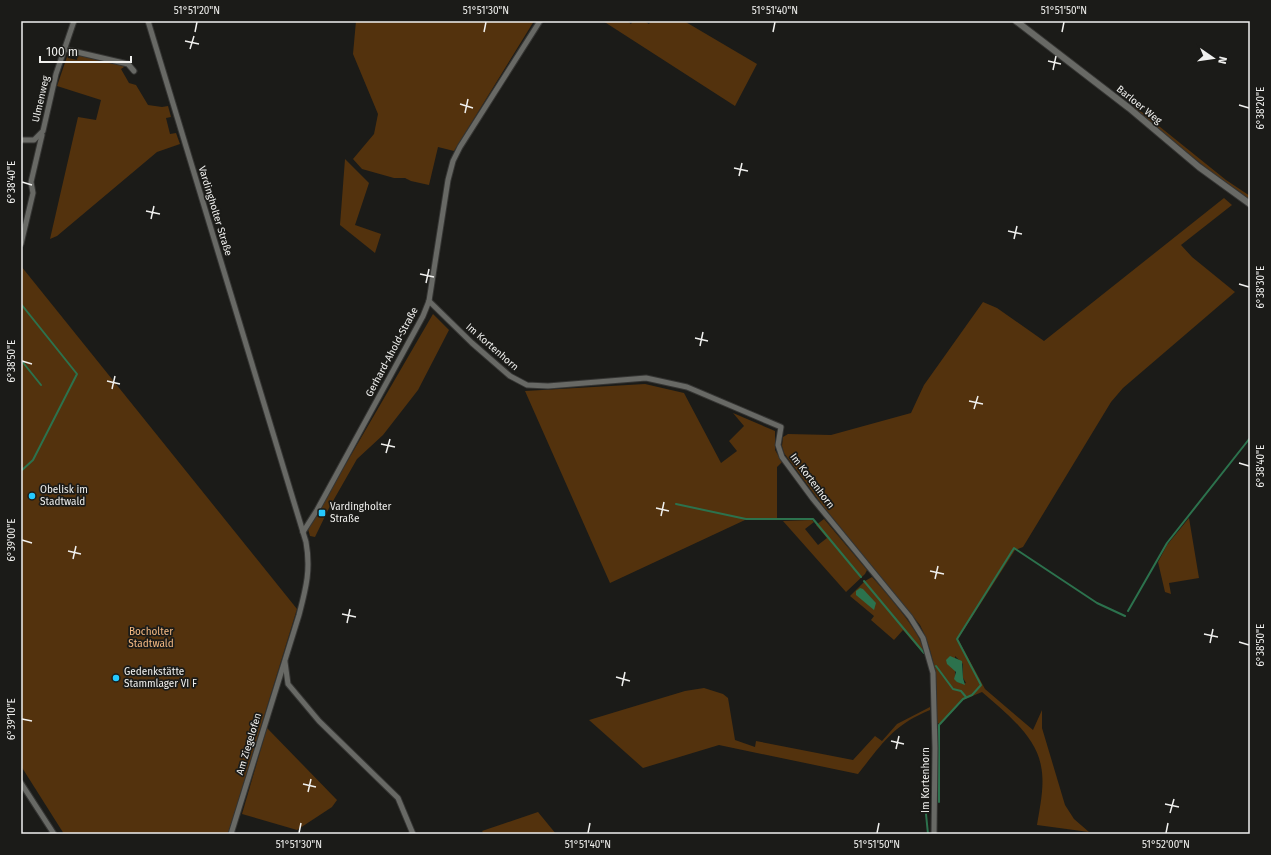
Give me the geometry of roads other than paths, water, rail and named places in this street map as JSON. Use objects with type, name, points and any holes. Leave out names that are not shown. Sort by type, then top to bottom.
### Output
[{"type":"street","name":"Ulmenweg","points":[[21,244],[33,193],[31,182],[56,74],[74,21]]},
{"type":"street","name":"Vardingholter Straße","points":[[148,21],[303,532],[309,559],[306,588],[284,660],[288,684],[319,722],[398,798],[413,834]]},
{"type":"street","name":"Gerhard-Ahold-Straße","points":[[303,532],[317,510],[423,316],[428,301],[448,180],[453,161],[468,134],[540,21]]},
{"type":"street","name":"Barloer Weg","points":[[1016,21],[1129,108],[1205,171],[1250,204]]},
{"type":"street","points":[[64,48],[128,64],[134,71]]},
{"type":"street","name":"Ulmenweg","points":[[21,140],[34,140],[43,130]]},
{"type":"street","name":"Im Kortenhorn","points":[[428,301],[472,343],[510,376],[527,385],[548,386],[646,378],[687,387],[781,427],[778,445],[782,457],[818,505],[910,617],[923,638],[933,673],[935,748],[934,834]]},
{"type":"street","name":"Am Ziegelofen","points":[[231,834],[284,660]]},
{"type":"street","points":[[277,683],[283,681],[288,684]]},
{"type":"street","points":[[21,783],[54,834]]},
{"type":"waterway","points":[[21,304],[77,374],[33,460],[21,471]]},
{"type":"waterway","points":[[21,360],[41,385]]},
{"type":"waterway","points":[[1128,611],[1167,543],[1250,438]]},
{"type":"waterway","points":[[676,504],[746,519],[813,519],[861,577]]},
{"type":"waterway","points":[[939,802],[939,725],[963,699],[972,695],[981,685],[957,639],[1014,548],[1097,603],[1125,616]]},
{"type":"waterway","points":[[864,581],[924,653]]},
{"type":"waterway","points":[[936,666],[953,689],[961,691],[966,697]]},
{"type":"waterway","points":[[928,834],[926,814],[929,807]]},
{"type":"place","name":"Obelisk im Stadtwald","points":[[32,496]]},
{"type":"place","name":"Vardingholter Straße","points":[[322,513]]},
{"type":"place","name":"Gedenkstätte Stammlager VI F","points":[[116,678]]},
{"type":"park label","name":"Bocholter Stadtwald","points":[[151,638]]}]
